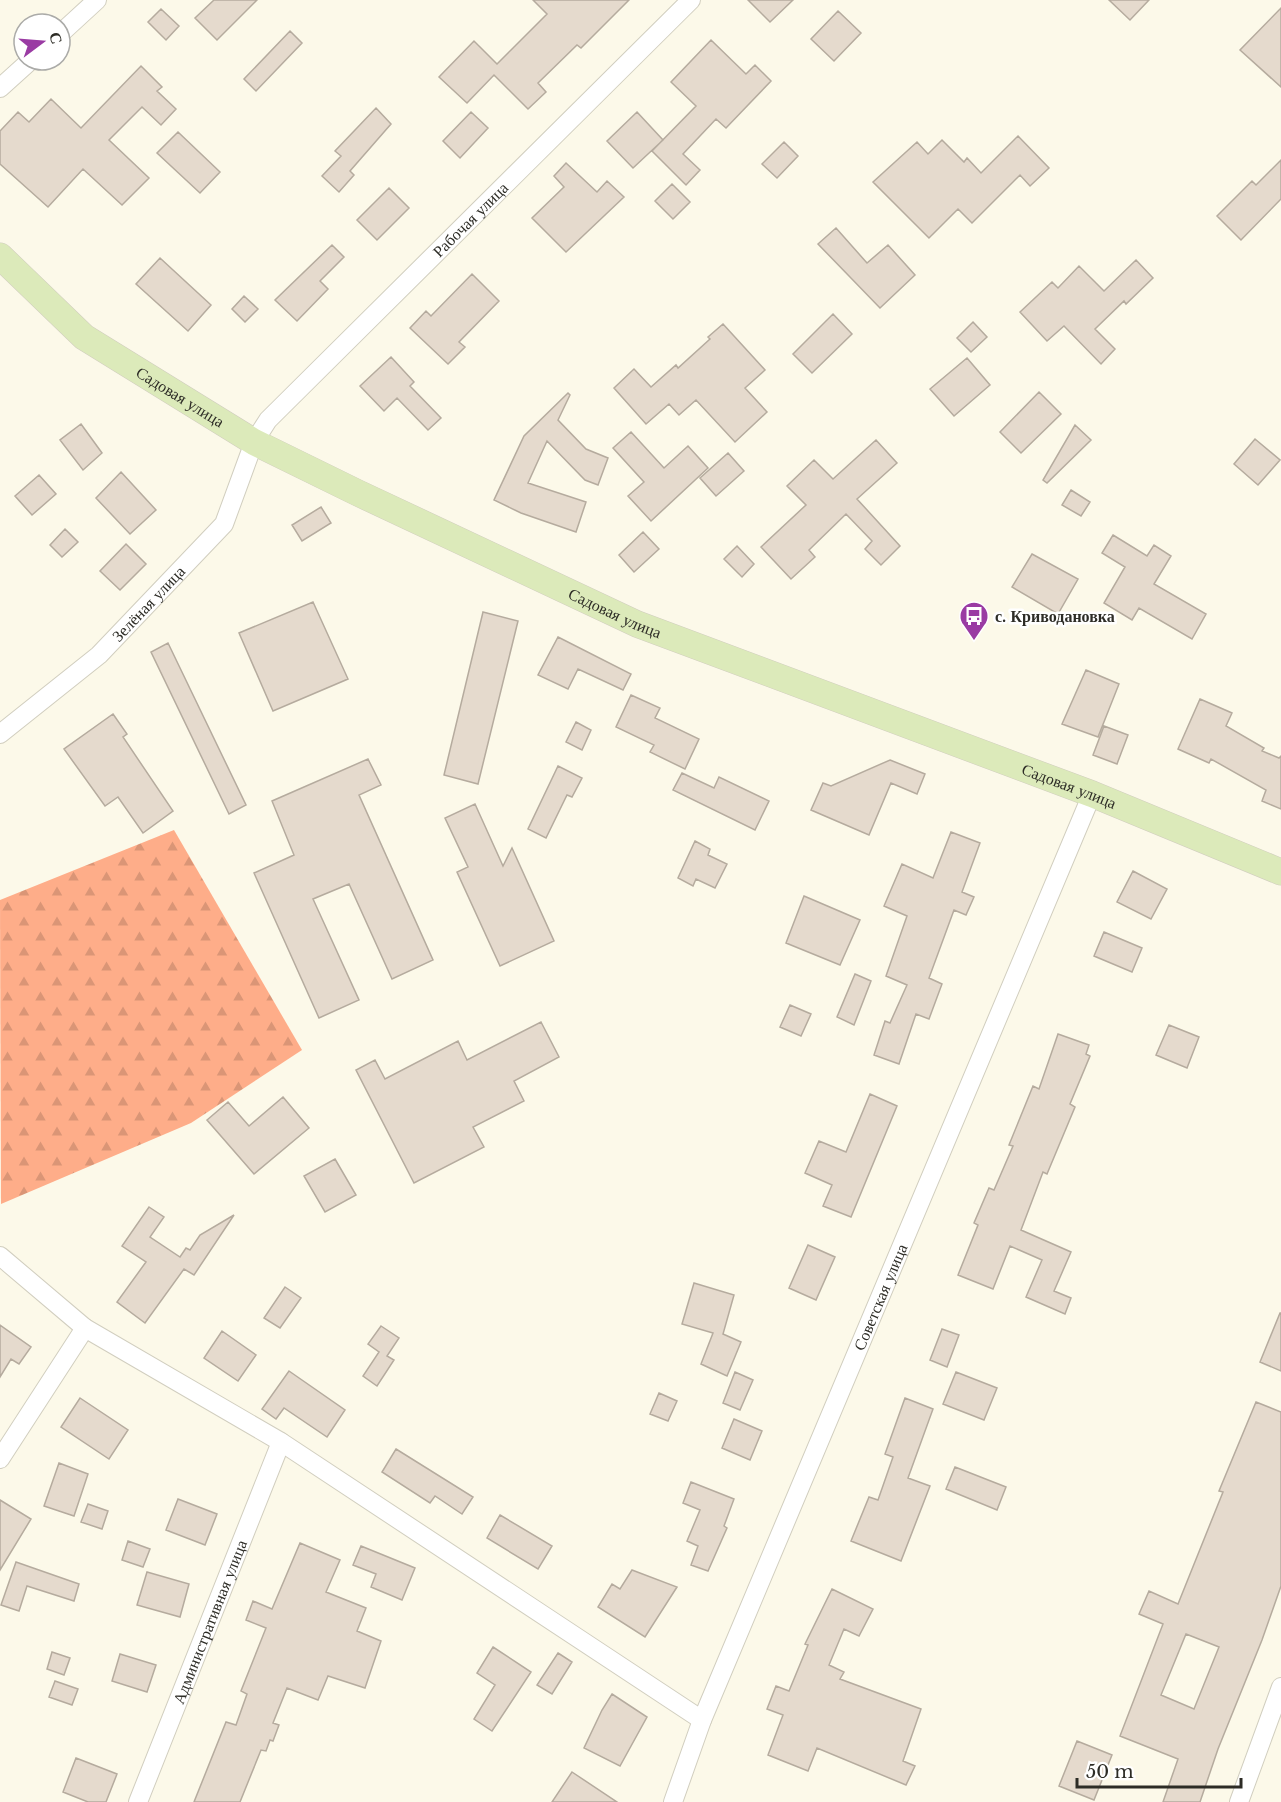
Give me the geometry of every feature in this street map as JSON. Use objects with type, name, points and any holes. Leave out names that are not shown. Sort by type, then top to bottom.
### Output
[{"type":"street","points":[[72,23],[97,0]]},
{"type":"street","name":"Рабочая улица","points":[[254,442],[268,420],[691,0]]},
{"type":"street","points":[[0,88],[18,72]]},
{"type":"street","name":"Садовая улица","points":[[0,256],[84,337],[254,442],[369,498],[637,624],[1092,794],[1281,872]]},
{"type":"street","name":"Зелёная улица","points":[[0,734],[99,655],[224,524],[254,442]]},
{"type":"street","name":"Советская улица","points":[[673,1802],[702,1720],[1092,794]]},
{"type":"street","points":[[0,1256],[85,1328],[281,1442],[702,1720]]},
{"type":"street","points":[[0,1459],[85,1328]]},
{"type":"street","name":"Административная улица","points":[[138,1802],[281,1442]]},
{"type":"street","points":[[1239,1802],[1281,1687]]},
{"type":"green space","points":[[174,830],[302,1050],[191,1123],[1,1204],[0,900]]},
{"type":"building","points":[[214,0],[257,0],[217,40],[195,18]]},
{"type":"building","points":[[533,0],[629,0],[581,48],[577,45],[538,83],[546,92],[528,109],[494,75],[467,103],[439,77],[474,41],[497,64],[547,14]]},
{"type":"building","points":[[748,0],[793,0],[770,22]]},
{"type":"building","points":[[1109,0],[1149,0],[1130,20]]},
{"type":"building","points":[[1281,8],[1281,87],[1240,50]]},
{"type":"building","points":[[161,9],[179,26],[166,40],[148,22]]},
{"type":"building","points":[[838,11],[861,33],[834,61],[811,39]]},
{"type":"building","points":[[290,31],[302,43],[256,91],[244,79]]},
{"type":"building","points":[[711,40],[746,74],[755,65],[771,81],[726,128],[716,119],[683,154],[700,170],[686,185],[652,151],[696,106],[671,82]]},
{"type":"building","points":[[141,66],[162,87],[157,91],[176,109],[161,125],[142,107],[109,140],[149,178],[122,205],[83,169],[48,207],[0,164],[0,131],[18,112],[29,122],[51,99],[81,128]]},
{"type":"building","points":[[376,108],[391,124],[350,171],[354,175],[339,192],[322,176],[341,156],[335,151]]},
{"type":"building","points":[[471,112],[488,128],[460,158],[443,141]]},
{"type":"building","points":[[637,112],[663,140],[633,168],[607,141]]},
{"type":"building","points":[[178,132],[220,172],[200,193],[157,153]]},
{"type":"building","points":[[1018,136],[1049,168],[1030,186],[1020,175],[972,223],[958,209],[929,238],[873,182],[917,142],[928,154],[942,140],[964,162],[967,158],[981,173]]},
{"type":"building","points":[[784,142],[798,156],[777,178],[762,164]]},
{"type":"building","points":[[1281,160],[1281,199],[1241,240],[1217,216],[1252,181],[1256,185]]},
{"type":"building","points":[[566,163],[597,192],[607,181],[624,197],[566,252],[532,218],[564,187],[554,176]]},
{"type":"building","points":[[672,184],[690,202],[673,219],[655,201]]},
{"type":"building","points":[[389,188],[409,208],[377,240],[357,220]]},
{"type":"building","points":[[836,228],[867,263],[888,245],[915,275],[880,308],[818,244]]},
{"type":"building","points":[[332,245],[344,257],[320,281],[328,289],[297,321],[275,300]]},
{"type":"building","points":[[160,258],[211,305],[188,331],[136,284]]},
{"type":"building","points":[[1136,260],[1153,278],[1126,304],[1124,301],[1095,329],[1115,349],[1101,364],[1064,326],[1047,341],[1020,312],[1052,282],[1058,288],[1079,266],[1104,291]]},
{"type":"building","points":[[472,274],[499,301],[459,342],[465,347],[448,364],[410,328],[426,311],[431,316]]},
{"type":"building","points":[[244,296],[258,309],[245,322],[232,309]]},
{"type":"building","points":[[833,314],[852,334],[812,373],[793,354]]},
{"type":"building","points":[[973,322],[987,337],[971,352],[957,338]]},
{"type":"building","points":[[723,324],[765,370],[745,388],[767,412],[735,442],[696,400],[679,415],[669,404],[646,424],[614,388],[634,369],[651,387],[676,365],[678,368]]},
{"type":"building","points":[[391,357],[414,382],[410,386],[441,418],[428,430],[397,398],[384,411],[360,386]]},
{"type":"building","points":[[967,358],[990,385],[954,416],[930,389]]},
{"type":"building","points":[[1039,392],[1061,414],[1021,453],[1000,432]]},
{"type":"building","points":[[568,393],[570,395],[558,420],[586,449],[608,458],[598,485],[585,480],[547,441],[528,483],[586,502],[576,532],[521,513],[494,500],[524,436]]},
{"type":"building","points":[[81,424],[102,453],[83,470],[60,440]]},
{"type":"building","points":[[1075,425],[1091,440],[1047,483],[1043,480]]},
{"type":"building","points":[[631,432],[664,468],[688,446],[708,468],[651,521],[628,496],[644,482],[613,448]]},
{"type":"building","points":[[1255,439],[1280,460],[1258,485],[1234,464]]},
{"type":"building","points":[[876,440],[897,463],[857,499],[900,546],[881,565],[865,549],[872,541],[846,514],[809,550],[815,557],[791,579],[761,547],[806,505],[787,486],[814,460],[833,479]]},
{"type":"building","points":[[728,453],[744,471],[716,496],[700,478]]},
{"type":"building","points":[[121,472],[156,510],[130,534],[96,498]]},
{"type":"building","points":[[39,475],[56,494],[32,515],[15,496]]},
{"type":"building","points":[[1071,490],[1090,502],[1081,516],[1062,505]]},
{"type":"building","points":[[321,507],[331,523],[302,541],[292,525]]},
{"type":"building","points":[[65,529],[78,542],[62,557],[50,545]]},
{"type":"building","points":[[643,532],[659,549],[634,572],[619,555]]},
{"type":"building","points":[[1113,535],[1147,556],[1154,545],[1171,556],[1154,584],[1206,614],[1192,639],[1139,608],[1132,620],[1104,603],[1125,567],[1102,553]]},
{"type":"building","points":[[126,544],[146,564],[120,590],[100,571]]},
{"type":"building","points":[[737,546],[754,564],[742,577],[724,559]]},
{"type":"building","points":[[1032,554],[1078,579],[1058,614],[1012,587]]},
{"type":"building","points":[[313,602],[348,679],[273,711],[239,633]]},
{"type":"building","points":[[483,612],[518,621],[478,784],[444,775]]},
{"type":"building","points":[[558,637],[631,674],[623,690],[578,669],[568,689],[538,675]]},
{"type":"building","points":[[168,643],[246,805],[229,814],[151,652]]},
{"type":"building","points":[[1086,670],[1119,684],[1098,737],[1062,724]]},
{"type":"building","points":[[631,695],[660,708],[655,718],[699,739],[685,769],[650,752],[654,745],[616,727]]},
{"type":"building","points":[[1200,699],[1232,713],[1226,726],[1264,748],[1262,751],[1279,758],[1281,756],[1281,809],[1262,801],[1266,790],[1211,759],[1209,763],[1178,749]]},
{"type":"building","points":[[113,714],[127,734],[123,737],[173,811],[143,833],[118,797],[105,806],[64,749]]},
{"type":"building","points":[[576,722],[591,730],[582,750],[566,742]]},
{"type":"building","points":[[1104,726],[1128,735],[1117,764],[1093,755]]},
{"type":"building","points":[[368,759],[381,785],[359,795],[433,960],[392,979],[349,884],[313,899],[359,1000],[319,1018],[254,873],[294,855],[272,801]]},
{"type":"building","points":[[890,760],[925,774],[917,794],[891,783],[869,835],[811,810],[823,783],[831,786]]},
{"type":"building","points":[[558,766],[582,778],[572,797],[567,795],[546,838],[528,829]]},
{"type":"building","points":[[682,773],[714,788],[719,777],[769,801],[755,830],[673,790]]},
{"type":"building","points":[[475,804],[503,866],[512,848],[554,941],[500,966],[457,872],[468,867],[445,818]]},
{"type":"building","points":[[951,832],[980,843],[962,892],[974,897],[966,915],[954,910],[929,978],[942,984],[929,1019],[916,1014],[899,1064],[874,1055],[885,1021],[890,1023],[907,985],[886,976],[907,916],[884,906],[902,864],[933,878]]},
{"type":"building","points":[[695,841],[710,849],[708,855],[727,864],[715,888],[696,879],[693,886],[678,878]]},
{"type":"building","points":[[1133,871],[1167,889],[1151,919],[1117,902]]},
{"type":"building","points":[[804,896],[860,920],[840,965],[786,943]]},
{"type":"building","points":[[1104,932],[1142,948],[1132,972],[1094,956]]},
{"type":"building","points":[[855,974],[871,981],[854,1025],[837,1017]]},
{"type":"building","points":[[790,1005],[811,1014],[801,1036],[780,1027]]},
{"type":"building","points":[[541,1022],[559,1057],[514,1081],[524,1101],[473,1127],[484,1147],[414,1183],[356,1070],[375,1060],[385,1079],[458,1041],[467,1060]]},
{"type":"building","points":[[1169,1025],[1199,1037],[1187,1068],[1156,1055]]},
{"type":"building","points":[[1058,1034],[1089,1045],[1086,1054],[1090,1056],[1070,1104],[1075,1107],[1047,1174],[1043,1172],[1021,1230],[1071,1252],[1054,1291],[1071,1298],[1065,1314],[1026,1297],[1042,1260],[1010,1246],[993,1289],[958,1275],[978,1225],[974,1223],[989,1188],[994,1190],[1013,1146],[1009,1145],[1033,1086],[1039,1089]]},
{"type":"building","points":[[870,1094],[897,1106],[851,1217],[823,1206],[832,1185],[805,1173],[819,1141],[846,1152]]},
{"type":"building","points":[[283,1097],[309,1128],[254,1174],[207,1120],[228,1102],[249,1126]]},
{"type":"building","points":[[335,1159],[356,1195],[325,1212],[304,1176]]},
{"type":"building","points":[[149,1207],[164,1217],[150,1237],[180,1257],[186,1248],[190,1250],[200,1235],[234,1215],[194,1275],[184,1269],[145,1323],[117,1302],[146,1262],[122,1246]]},
{"type":"building","points":[[808,1245],[835,1257],[816,1300],[789,1288]]},
{"type":"building","points":[[694,1283],[734,1295],[723,1334],[741,1342],[727,1376],[701,1364],[713,1333],[682,1324]]},
{"type":"building","points":[[285,1287],[301,1298],[280,1328],[264,1318]]},
{"type":"building","points":[[1281,1313],[1281,1371],[1260,1362]]},
{"type":"building","points":[[0,1325],[31,1347],[19,1364],[11,1359],[0,1377]]},
{"type":"building","points":[[381,1326],[399,1338],[387,1356],[394,1360],[377,1386],[363,1376],[379,1352],[368,1344]]},
{"type":"building","points":[[942,1329],[959,1335],[947,1367],[930,1360]]},
{"type":"building","points":[[222,1331],[256,1355],[238,1381],[204,1358]]},
{"type":"building","points":[[289,1371],[345,1410],[327,1437],[284,1408],[276,1419],[262,1409]]},
{"type":"building","points":[[735,1372],[753,1380],[740,1410],[723,1403]]},
{"type":"building","points":[[956,1372],[997,1388],[984,1420],[943,1404]]},
{"type":"building","points":[[659,1393],[677,1401],[668,1421],[650,1414]]},
{"type":"building","points":[[80,1398],[128,1430],[109,1459],[61,1427]]},
{"type":"building","points":[[905,1398],[933,1409],[908,1478],[930,1486],[901,1561],[851,1541],[869,1497],[878,1500],[893,1457],[885,1454]]},
{"type":"building","points":[[1256,1402],[1281,1412],[1281,1586],[1200,1802],[1163,1802],[1178,1759],[1120,1736],[1163,1624],[1139,1614],[1149,1591],[1178,1604],[1223,1492],[1219,1491]],"holes":[[[1186,1634],[1219,1647],[1194,1709],[1161,1695]]]},
{"type":"building","points":[[734,1419],[762,1431],[750,1460],[722,1448]]},
{"type":"building","points":[[396,1449],[473,1497],[462,1514],[435,1496],[430,1503],[382,1472]]},
{"type":"building","points":[[59,1463],[88,1474],[74,1516],[44,1506]]},
{"type":"building","points":[[955,1467],[1006,1487],[997,1510],[946,1489]]},
{"type":"building","points":[[691,1482],[734,1499],[724,1526],[727,1528],[708,1571],[691,1565],[698,1546],[687,1541],[700,1510],[683,1503]]},
{"type":"building","points":[[178,1499],[217,1514],[205,1545],[166,1530]]},
{"type":"building","points":[[0,1500],[31,1519],[0,1570]]},
{"type":"building","points":[[88,1504],[108,1511],[102,1529],[81,1522]]},
{"type":"building","points":[[500,1515],[552,1546],[538,1569],[487,1538]]},
{"type":"building","points":[[128,1541],[150,1549],[143,1567],[122,1560]]},
{"type":"building","points":[[300,1543],[340,1560],[326,1592],[366,1608],[357,1631],[381,1641],[365,1688],[328,1676],[318,1700],[287,1688],[273,1723],[279,1725],[273,1741],[270,1740],[266,1751],[261,1750],[240,1802],[194,1802],[226,1722],[236,1725],[247,1694],[241,1691],[266,1628],[246,1620],[253,1601],[272,1609]]},
{"type":"building","points":[[361,1546],[415,1568],[402,1600],[371,1587],[376,1574],[353,1565]]},
{"type":"building","points":[[16,1562],[79,1584],[74,1601],[27,1586],[19,1611],[1,1605]]},
{"type":"building","points":[[632,1570],[677,1587],[645,1637],[598,1607],[612,1584],[620,1589]]},
{"type":"building","points":[[147,1572],[189,1584],[180,1617],[137,1605]]},
{"type":"building","points":[[832,1589],[873,1609],[859,1636],[844,1629],[829,1665],[844,1672],[840,1679],[921,1709],[903,1761],[915,1766],[906,1785],[817,1748],[808,1771],[768,1755],[783,1715],[767,1709],[776,1686],[789,1691],[808,1645],[805,1644]]},
{"type":"building","points":[[493,1647],[531,1672],[492,1731],[474,1719],[495,1685],[477,1673]]},
{"type":"building","points":[[52,1652],[70,1658],[64,1675],[47,1669]]},
{"type":"building","points":[[558,1653],[572,1662],[552,1694],[537,1685]]},
{"type":"building","points":[[120,1654],[156,1665],[147,1692],[112,1681]]},
{"type":"building","points":[[55,1681],[78,1689],[72,1705],[49,1697]]},
{"type":"building","points":[[612,1694],[647,1717],[620,1766],[584,1748]]},
{"type":"building","points":[[1077,1741],[1112,1755],[1094,1800],[1059,1786]]},
{"type":"building","points":[[76,1758],[117,1774],[106,1802],[88,1802],[63,1792]]},
{"type":"building","points":[[572,1772],[617,1802],[552,1802]]},
{"type":"place","name":"с. Криводановка","points":[[974,642]]}]
